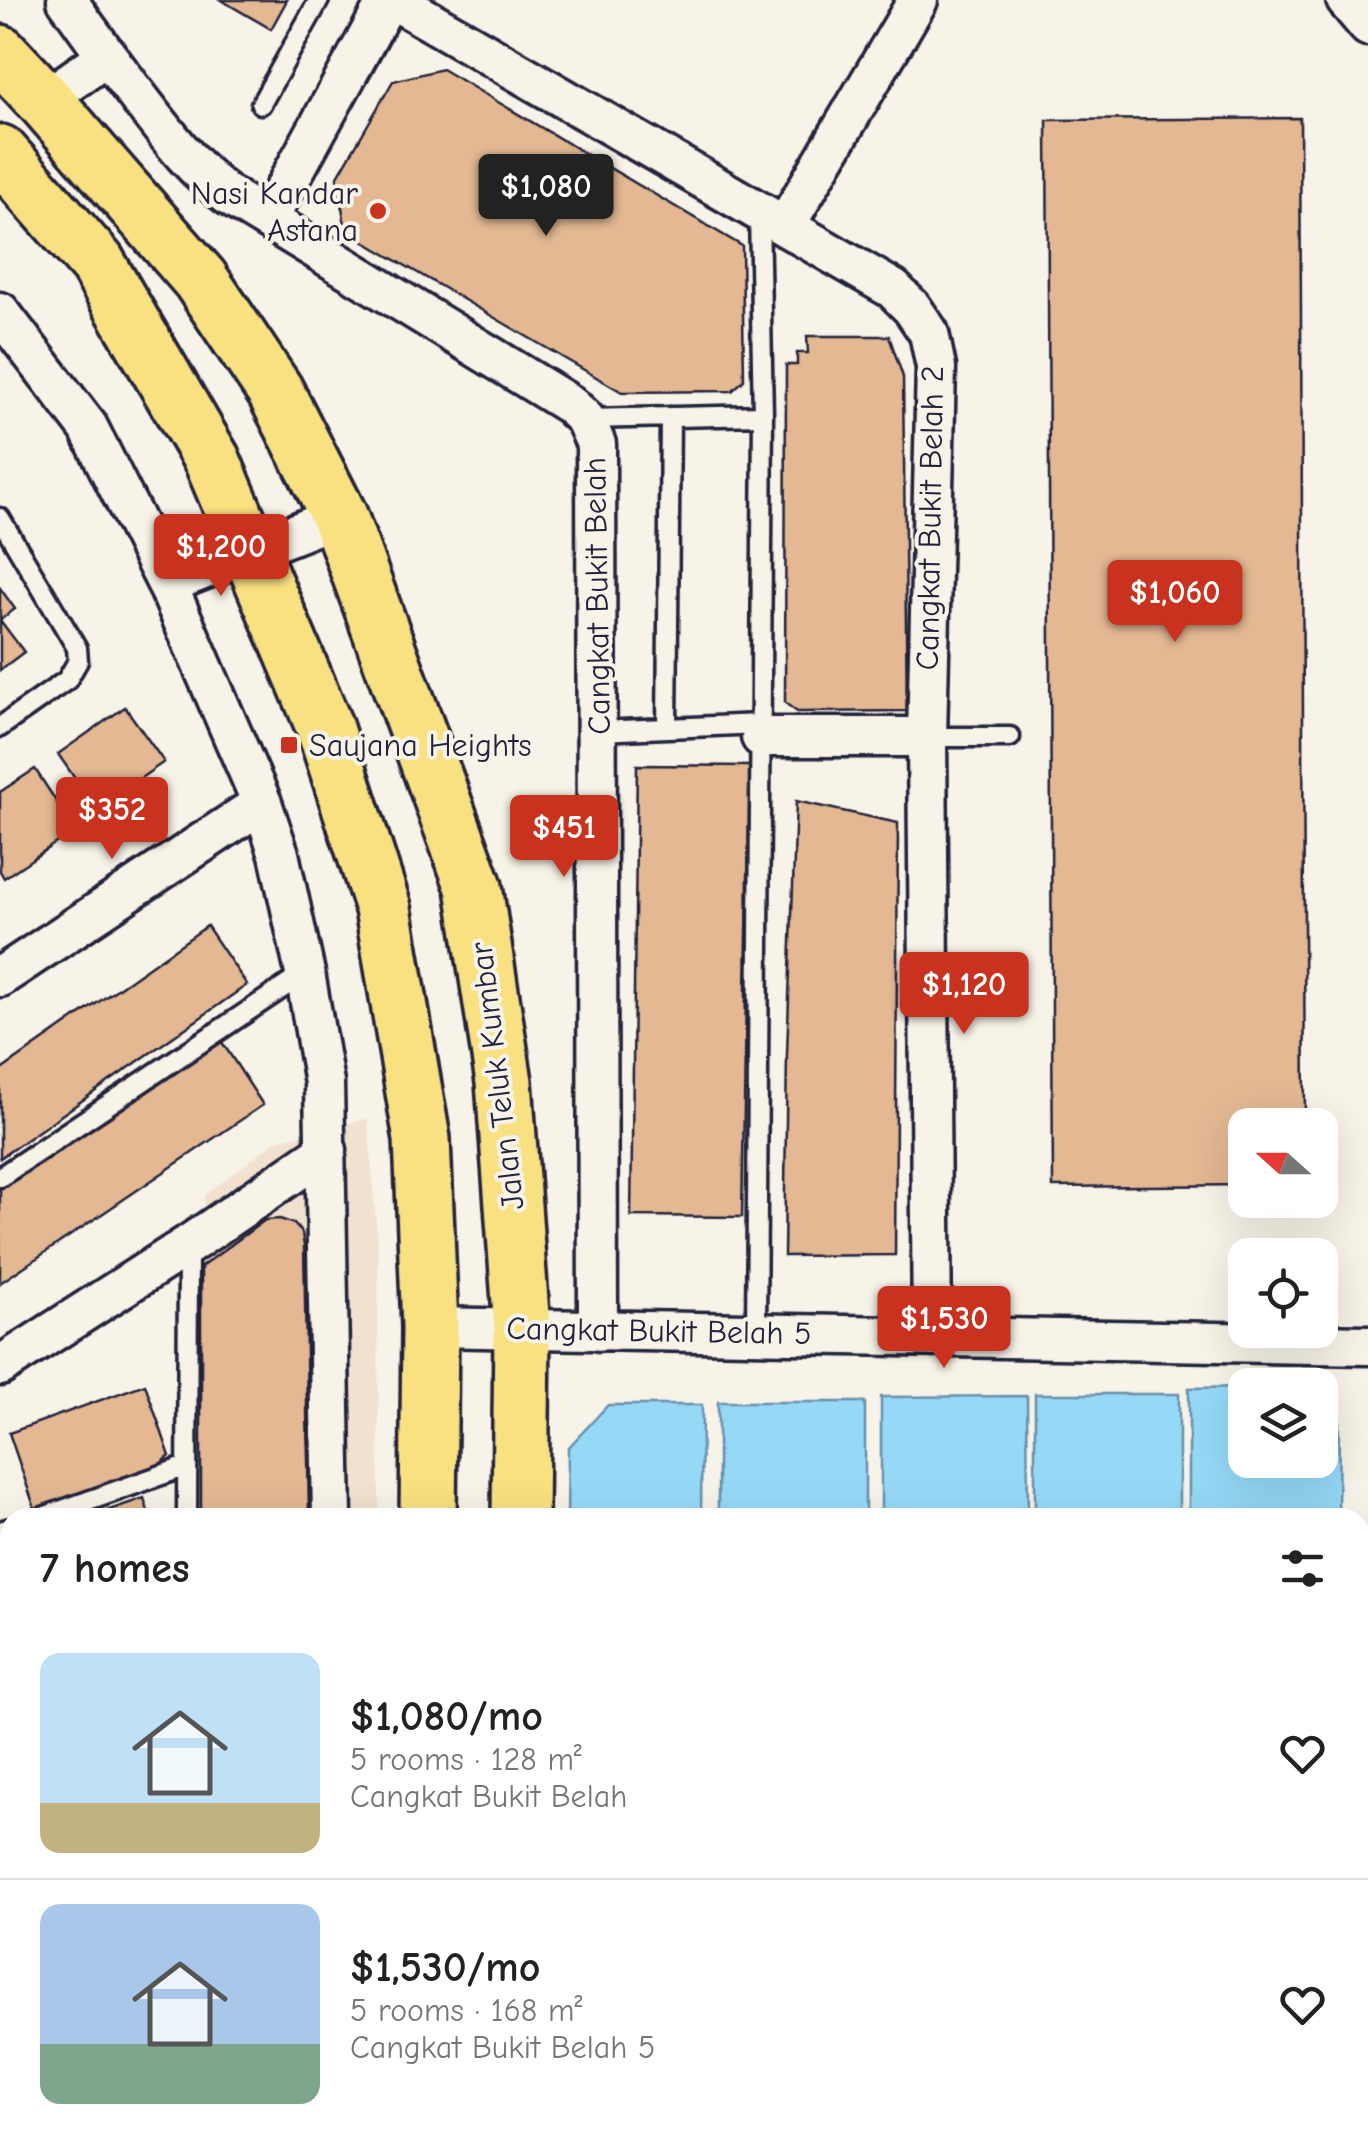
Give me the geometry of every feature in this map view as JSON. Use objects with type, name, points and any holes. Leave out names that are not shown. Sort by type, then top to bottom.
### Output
[{"type":"highway","name":"Jalan Teluk Kumbar","points":[[0,54],[200,279],[274,391],[339,516],[474,887],[504,1082],[522,1328],[520,1508]]},
{"type":"highway","points":[[0,153],[97,263],[212,460],[324,726],[383,908],[422,1139],[430,1327],[428,1508]]},
{"type":"street","name":"Cangkat Bukit Belah","points":[[67,0],[106,56],[202,176],[569,404],[585,419],[596,444],[598,1330]]},
{"type":"street","points":[[268,218],[391,0]]},
{"type":"street","name":"Cangkat Bukit Belah 2","points":[[391,0],[893,289],[929,333],[936,367],[927,738],[932,1336]]},
{"type":"street","points":[[772,219],[918,0]]},
{"type":"street","points":[[1346,0],[1368,26]]},
{"type":"street","points":[[44,100],[106,56]]},
{"type":"street","points":[[0,312],[88,427],[166,584],[262,803],[279,854],[306,973],[324,1083],[332,1508]]},
{"type":"street","points":[[166,584],[339,516]]},
{"type":"street","points":[[760,730],[927,738]]},
{"type":"street","points":[[0,977],[262,803]]},
{"type":"street","points":[[0,1366],[327,1150]]},
{"type":"street","name":"Cangkat Bukit Belah 5","points":[[430,1327],[1368,1344]]},
{"type":"lane","points":[[262,104],[318,0]]},
{"type":"lane","points":[[756,1334],[763,415],[772,219]]},
{"type":"lane","points":[[585,419],[763,415]]},
{"type":"lane","points":[[666,728],[670,416]]},
{"type":"lane","points":[[0,518],[77,648],[78,661],[67,680],[0,727]]},
{"type":"lane","points":[[598,731],[760,730]]},
{"type":"lane","points":[[927,738],[1010,737]]},
{"type":"lane","points":[[0,1177],[306,973]]},
{"type":"lane","points":[[187,1508],[188,1244]]},
{"type":"lane","points":[[68,1508],[188,1466]]},
{"type":"shaded area","points":[[368,1119],[378,1251],[379,1508],[201,1508],[201,1267],[205,1195],[277,1140]]},
{"type":"water","points":[[1228,1387],[1228,1478],[1338,1478],[1339,1420],[1338,1508],[1189,1508],[1189,1388]]},
{"type":"water","points":[[1035,1394],[1179,1394],[1179,1508],[1035,1508]]},
{"type":"water","points":[[1027,1396],[1028,1508],[881,1508],[881,1397]]},
{"type":"water","points":[[718,1402],[865,1402],[865,1508],[718,1508]]},
{"type":"water","points":[[608,1405],[702,1405],[701,1508],[567,1508],[568,1448]]},
{"type":"building","points":[[221,0],[287,0],[271,29]]},
{"type":"building","points":[[442,69],[742,246],[744,380],[732,391],[622,392],[346,231],[337,178],[393,81]]},
{"type":"building","points":[[1300,118],[1305,1108],[1228,1108],[1228,1185],[1053,1187],[1047,120]]},
{"type":"building","points":[[807,336],[889,336],[903,377],[907,711],[797,712],[785,703],[786,365],[797,365],[797,353],[808,353]]},
{"type":"building","points":[[0,588],[15,609],[0,620]]},
{"type":"building","points":[[0,620],[24,652],[0,670]]},
{"type":"building","points":[[125,707],[164,762],[96,809],[58,754]]},
{"type":"building","points":[[637,765],[750,766],[742,1217],[631,1216]]},
{"type":"building","points":[[35,769],[75,830],[4,878],[0,871],[0,792]]},
{"type":"building","points":[[796,801],[898,823],[895,1255],[784,1256]]},
{"type":"building","points":[[207,926],[247,985],[0,1158],[0,1071]]},
{"type":"building","points":[[220,1039],[263,1105],[0,1283],[0,1189]]},
{"type":"building","points":[[280,1219],[294,1224],[302,1233],[304,1246],[309,1508],[201,1508],[201,1267],[265,1220]]},
{"type":"building","points":[[145,1384],[170,1456],[160,1464],[35,1508],[9,1433]]},
{"type":"building","points":[[144,1498],[147,1508],[115,1508]]},
{"type":"place","name":"Nasi Kandar Astana","points":[[378,211]]},
{"type":"place","name":"Saujana Heights","points":[[289,745]]}]
